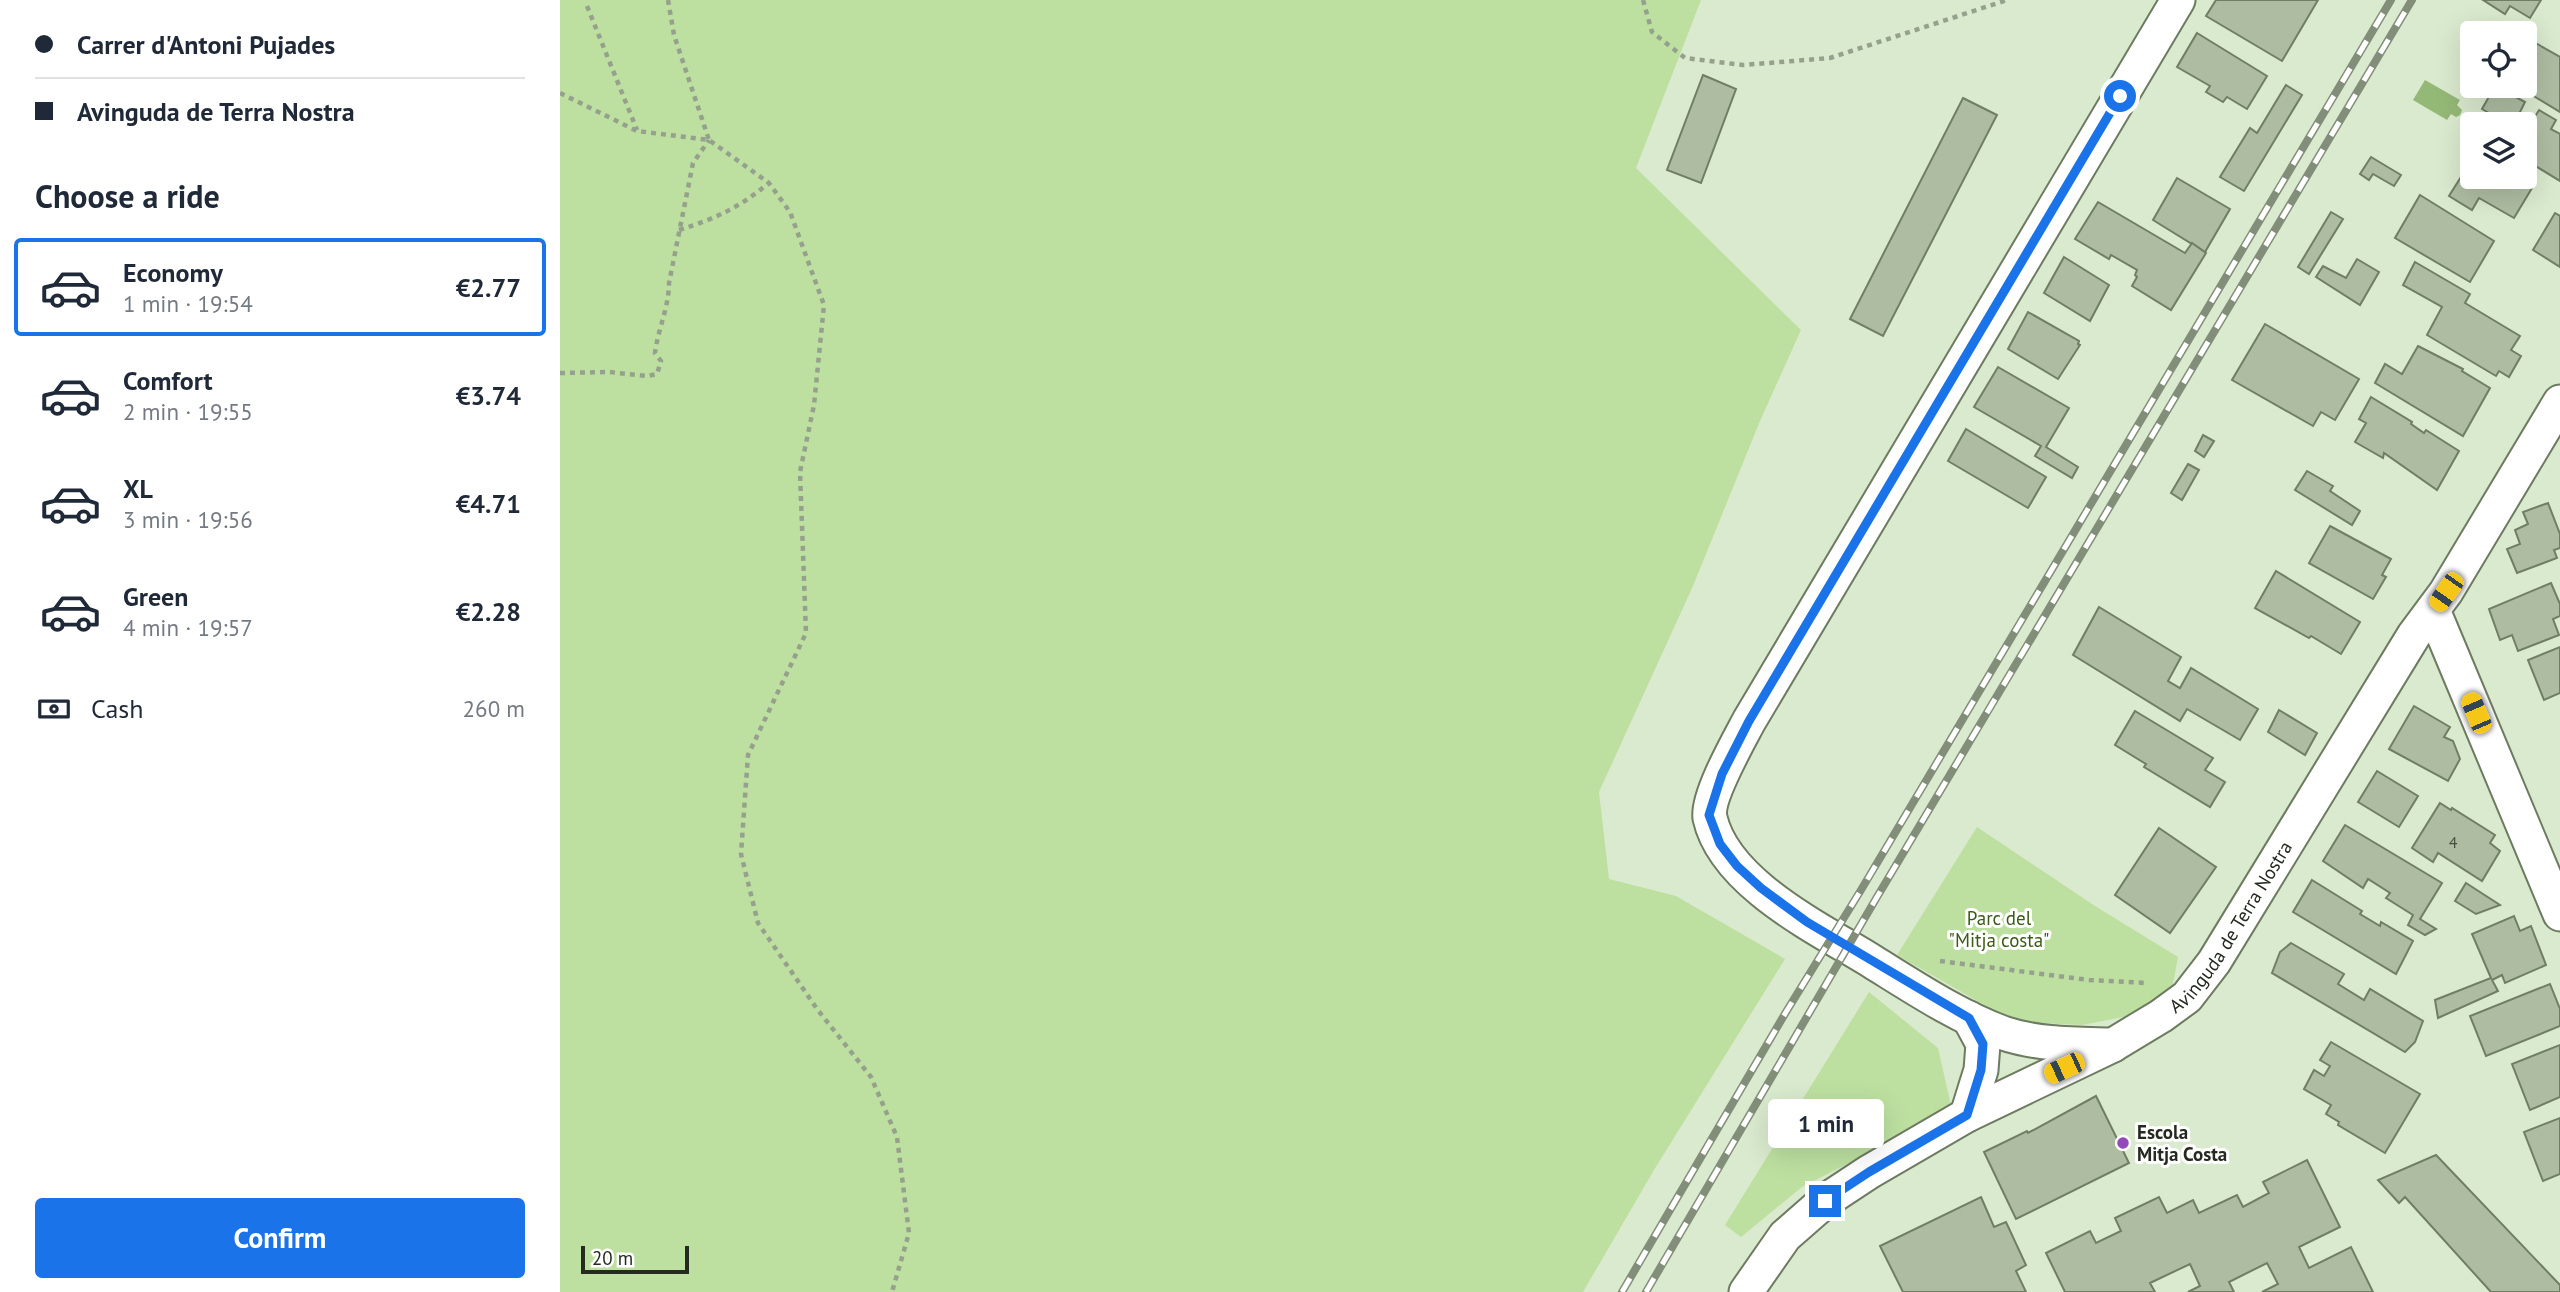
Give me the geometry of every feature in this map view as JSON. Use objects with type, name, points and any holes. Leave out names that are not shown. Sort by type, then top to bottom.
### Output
[{"type":"street","points":[[2113,1045],[2050,1043],[2005,1034],[1969,1018],[1807,922],[1761,888],[1737,866],[1720,844],[1709,815],[1722,774],[1749,721],[2178,0]]},
{"type":"street","name":"Avinguda de Terra Nostra","points":[[1746,1292],[1785,1236],[1805,1216],[1869,1172],[1967,1115],[2113,1045],[2187,997],[2202,979],[2414,635],[2434,610],[2560,402]]},
{"type":"street","points":[[2434,610],[2560,914]]},
{"type":"street","points":[[1967,1115],[1981,1070],[1983,1044],[1969,1018]]},
{"type":"path","points":[[668,0],[674,35],[709,140]]},
{"type":"path","points":[[1643,0],[1652,32],[1685,58],[1743,65],[1830,58],[2007,0]]},
{"type":"path","points":[[587,6],[637,131]]},
{"type":"path","points":[[560,93],[637,131],[709,140],[769,183],[790,212],[824,305],[814,405],[800,472],[806,633],[748,755],[741,854],[758,923],[817,1009],[871,1077],[897,1137],[909,1233],[892,1292]]},
{"type":"path","points":[[560,373],[609,372],[647,376],[657,374],[661,361],[655,353],[657,335],[669,299],[669,283],[694,163],[709,140]]},
{"type":"path","points":[[680,230],[726,214],[769,183]]},
{"type":"path","points":[[1936,960],[2089,980],[2149,983]]},
{"type":"green space","points":[[560,0],[1701,0],[1636,168],[1801,330],[1760,421],[1693,586],[1599,792],[1609,879],[1676,896],[1785,959],[1654,1170],[1583,1292],[560,1292]]},
{"type":"green space","name":"Parc del \"Mitja costa\"","points":[[1977,827],[2095,906],[2178,957],[2173,984],[2133,1015],[2082,1025],[2014,1022],[1897,955]]},
{"type":"green space","points":[[1869,992],[1938,1048],[1952,1110],[1802,1187],[1741,1237],[1725,1225]]},
{"type":"shaded area","points":[[2425,80],[2460,100],[2457,105],[2462,110],[2460,115],[2456,117],[2451,114],[2447,120],[2413,100]]},
{"type":"building","points":[[2216,0],[2318,0],[2282,61],[2206,16]]},
{"type":"building","points":[[2483,0],[2541,0],[2530,18],[2510,6],[2505,14]]},
{"type":"building","points":[[2197,33],[2267,76],[2247,109],[2227,97],[2223,102],[2206,92],[2210,86],[2177,67]]},
{"type":"building","points":[[2537,44],[2560,57],[2560,112],[2537,98]]},
{"type":"building","points":[[1703,75],[1736,89],[1701,183],[1667,170]]},
{"type":"building","points":[[2286,85],[2302,95],[2244,191],[2220,177],[2250,128],[2257,133]]},
{"type":"building","points":[[1963,98],[1997,115],[1883,336],[1850,319]]},
{"type":"building","points":[[2488,98],[2518,98],[2525,102],[2520,112],[2487,112],[2482,109]]},
{"type":"building","points":[[2539,110],[2556,120],[2551,129],[2560,134],[2560,181],[2537,167]]},
{"type":"building","points":[[2371,157],[2401,175],[2394,186],[2373,174],[2369,180],[2360,174]]},
{"type":"building","points":[[2177,178],[2230,209],[2205,252],[2153,220]]},
{"type":"building","points":[[2460,179],[2460,189],[2531,189],[2514,218],[2479,198],[2472,210],[2449,196]]},
{"type":"building","points":[[2420,195],[2494,241],[2470,282],[2395,238]]},
{"type":"building","points":[[2098,202],[2185,253],[2192,243],[2206,253],[2171,310],[2132,286],[2137,270],[2111,255],[2109,259],[2075,239]]},
{"type":"building","points":[[2331,212],[2343,219],[2309,274],[2298,267]]},
{"type":"building","points":[[2555,213],[2560,216],[2560,267],[2533,250]]},
{"type":"building","points":[[2064,257],[2109,285],[2090,321],[2044,293]]},
{"type":"building","points":[[2357,259],[2379,272],[2360,305],[2316,277],[2323,266],[2346,278]]},
{"type":"building","points":[[2415,262],[2470,294],[2465,303],[2520,336],[2511,350],[2521,356],[2509,377],[2499,371],[2496,376],[2427,335],[2442,307],[2403,285]]},
{"type":"building","points":[[2028,312],[2079,341],[2080,345],[2058,379],[2008,349]]},
{"type":"building","points":[[2265,324],[2359,379],[2335,420],[2321,412],[2313,426],[2232,380]]},
{"type":"building","points":[[2418,346],[2463,369],[2462,371],[2490,388],[2463,436],[2375,383],[2385,364],[2402,374]]},
{"type":"building","points":[[1998,367],[2069,408],[2046,447],[2078,467],[2072,478],[2035,456],[2041,446],[1974,407]]},
{"type":"building","points":[[2371,397],[2412,422],[2411,424],[2424,433],[2426,430],[2459,451],[2437,490],[2384,453],[2383,458],[2355,442],[2366,423],[2359,419]]},
{"type":"building","points":[[1966,429],[2046,477],[2028,508],[1948,461]]},
{"type":"building","points":[[2203,435],[2214,441],[2204,457],[2195,451]]},
{"type":"building","points":[[2188,464],[2199,470],[2182,500],[2171,493]]},
{"type":"building","points":[[2307,471],[2333,486],[2330,491],[2360,511],[2352,525],[2295,490]]},
{"type":"building","points":[[2548,503],[2560,534],[2560,548],[2554,550],[2557,558],[2517,573],[2507,549],[2520,544],[2515,530],[2528,524],[2523,512]]},
{"type":"building","points":[[2330,526],[2391,559],[2382,575],[2386,577],[2373,599],[2309,563]]},
{"type":"building","points":[[2276,571],[2360,622],[2341,654],[2255,608]]},
{"type":"building","points":[[2551,583],[2560,604],[2560,616],[2553,619],[2559,635],[2518,651],[2512,635],[2500,640],[2489,609]]},
{"type":"building","points":[[2099,607],[2181,657],[2168,681],[2180,688],[2191,668],[2258,709],[2240,740],[2187,709],[2180,721],[2073,655]]},
{"type":"building","points":[[2560,647],[2560,693],[2544,700],[2528,660]]},
{"type":"building","points":[[2414,706],[2450,727],[2444,737],[2453,741],[2460,759],[2448,781],[2389,749]]},
{"type":"building","points":[[2279,710],[2317,733],[2305,755],[2268,732]]},
{"type":"building","points":[[2135,711],[2213,758],[2205,770],[2225,782],[2210,807],[2144,767],[2146,764],[2115,745]]},
{"type":"building","points":[[2377,771],[2418,796],[2399,827],[2358,802]]},
{"type":"building","points":[[2440,803],[2495,835],[2490,843],[2500,851],[2482,881],[2438,853],[2433,862],[2412,848]]},
{"type":"building","points":[[2345,825],[2442,883],[2420,919],[2436,929],[2425,935],[2408,925],[2413,915],[2386,898],[2390,893],[2368,879],[2363,888],[2323,861]]},
{"type":"building","points":[[2159,828],[2216,867],[2170,933],[2115,895]]},
{"type":"building","points":[[2312,880],[2362,911],[2360,914],[2380,926],[2381,922],[2413,941],[2396,974],[2293,912]]},
{"type":"building","points":[[2466,883],[2500,905],[2476,914],[2455,901]]},
{"type":"building","points":[[2514,916],[2520,931],[2531,926],[2546,965],[2505,983],[2502,975],[2492,980],[2498,991],[2438,1018],[2435,1000],[2491,978],[2472,934]]},
{"type":"building","points":[[2291,943],[2344,974],[2338,984],[2364,1000],[2370,989],[2423,1021],[2415,1042],[2405,1052],[2272,973],[2280,952]]},
{"type":"building","points":[[2550,984],[2560,1009],[2560,1026],[2486,1056],[2470,1016]]},
{"type":"building","points":[[2331,1042],[2420,1094],[2385,1153],[2338,1125],[2339,1122],[2326,1114],[2331,1105],[2304,1089],[2314,1070],[2324,1076],[2330,1066],[2320,1060]]},
{"type":"building","points":[[2560,1045],[2560,1097],[2530,1110],[2512,1064]]},
{"type":"building","points":[[2096,1096],[2129,1163],[2016,1219],[1984,1152],[2027,1131],[2028,1133]]},
{"type":"building","points":[[2560,1118],[2560,1174],[2543,1181],[2524,1132]]},
{"type":"building","points":[[2436,1155],[2560,1285],[2560,1292],[2491,1292],[2405,1197],[2399,1203],[2378,1180]]},
{"type":"building","points":[[2307,1160],[2340,1227],[2299,1247],[2309,1268],[2351,1247],[2373,1292],[2262,1292],[2278,1284],[2267,1263],[2229,1282],[2234,1292],[2188,1292],[2200,1286],[2190,1264],[2150,1283],[2155,1292],[2065,1292],[2046,1253],[2090,1231],[2096,1243],[2121,1231],[2115,1218],[2159,1197],[2167,1213],[2193,1200],[2199,1213],[2237,1195],[2243,1207],[2269,1193],[2263,1182]]},
{"type":"building","points":[[1981,1197],[1994,1227],[2006,1222],[2026,1265],[2016,1271],[2026,1292],[1903,1292],[1880,1246]]},
{"type":"railway","points":[[1622,1292],[1786,1012],[2391,0]]},
{"type":"railway","points":[[1646,1292],[1877,897],[2412,0]]},
{"type":"place","name":"Escola Mitja Costa","points":[[2123,1143]]},
{"type":"route","points":[[1825,1201],[1967,1115],[1981,1070],[1983,1044],[1969,1018],[1807,922],[1761,888],[1737,866],[1720,844],[1709,815],[1722,774],[1749,721],[2120,96]]}]
